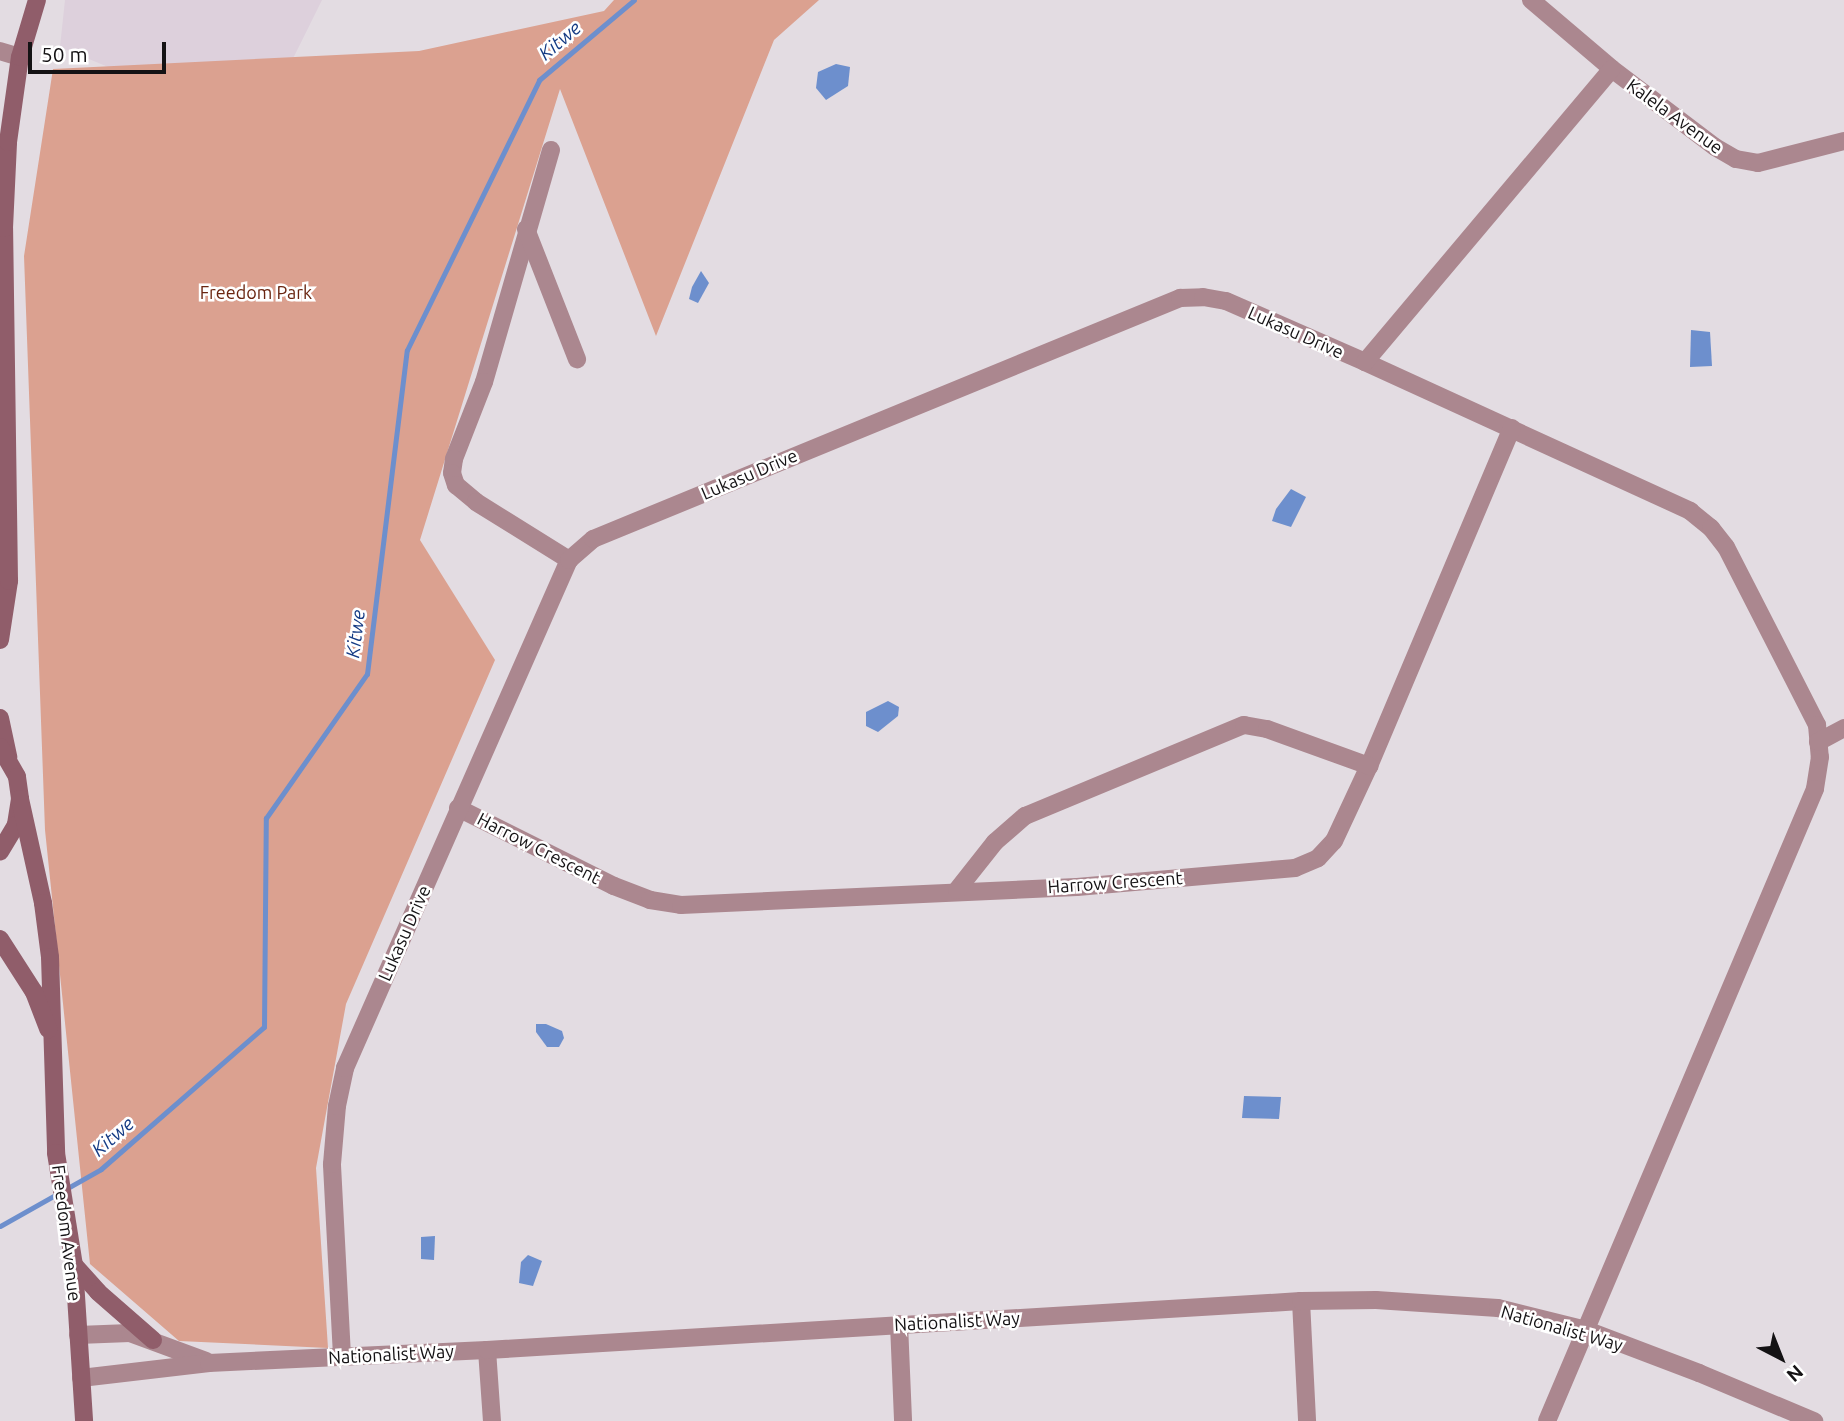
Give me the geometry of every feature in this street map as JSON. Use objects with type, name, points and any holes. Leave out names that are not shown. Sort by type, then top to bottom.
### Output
[{"type":"main road","points":[[0,640],[9,581],[4,566],[4,228],[8,142],[20,57],[37,0]]},
{"type":"main road","points":[[0,718],[4,752]]},
{"type":"main road","name":"Freedom Avenue","points":[[4,752],[17,777],[43,902],[50,957],[56,1153],[74,1265],[84,1421]]},
{"type":"main road","points":[[0,852],[16,825],[20,799]]},
{"type":"main road","name":"Freedom Avenue","points":[[0,939],[34,992],[54,1046]]},
{"type":"main road","points":[[74,1265],[98,1292],[153,1340]]},
{"type":"street","name":"Kalela Avenue","points":[[1531,0],[1612,69],[1714,147],[1736,159],[1758,163],[1844,141]]},
{"type":"street","points":[[0,51],[20,57]]},
{"type":"street","name":"Lukasu Drive","points":[[342,1356],[331,1164],[340,1087],[345,1068],[569,560],[593,539],[1180,299],[1203,297],[1226,301],[1365,362],[1612,69]]},
{"type":"street","points":[[551,150],[484,382],[454,460],[452,473],[456,485],[476,502],[569,560]]},
{"type":"street","points":[[526,229],[577,359]]},
{"type":"street","points":[[1365,362],[1690,511],[1711,528],[1726,547],[1816,725],[1820,757],[1815,789],[1547,1421]]},
{"type":"street","name":"Harrow Crescent","points":[[458,808],[614,886],[650,900],[681,905],[957,890],[1077,887],[1295,868],[1318,858],[1334,841],[1369,766],[1512,428]]},
{"type":"street","points":[[957,890],[995,842],[1025,816],[1244,725],[1267,729],[1369,766]]},
{"type":"street","points":[[1818,742],[1844,728]]},
{"type":"street","name":"Nationalist Way","points":[[81,1378],[209,1363],[487,1350],[1301,1301],[1376,1300],[1498,1308],[1586,1330],[1814,1421]]},
{"type":"street","points":[[1301,1301],[1307,1421]]},
{"type":"street","points":[[899,1324],[903,1421]]},
{"type":"street","points":[[78,1335],[120,1332],[153,1340],[209,1363]]},
{"type":"street","points":[[487,1350],[492,1421]]},
{"type":"shaded area","points":[[65,0],[322,0],[258,129],[60,47]]},
{"type":"green space","name":"Freedom Park","points":[[614,0],[819,0],[774,40],[656,336],[560,89],[420,540],[495,660],[346,1004],[316,1168],[328,1348],[179,1341],[90,1264],[45,830],[24,256],[53,69],[419,51],[604,11]]},
{"type":"water","points":[[836,64],[850,67],[848,86],[826,100],[816,88],[818,72]]},
{"type":"water","points":[[701,271],[709,283],[698,303],[689,299]]},
{"type":"water","points":[[1691,330],[1710,332],[1712,366],[1690,367]]},
{"type":"water","points":[[1291,489],[1306,497],[1291,527],[1272,521],[1276,509]]},
{"type":"water","points":[[888,701],[899,707],[898,716],[878,732],[866,726],[866,712]]},
{"type":"water","points":[[536,1024],[546,1024],[562,1031],[564,1038],[559,1047],[547,1047],[536,1032]]},
{"type":"water","points":[[1244,1096],[1281,1097],[1279,1119],[1242,1118]]},
{"type":"water","points":[[435,1236],[434,1260],[421,1259],[421,1237]]},
{"type":"water","points":[[528,1255],[542,1261],[533,1286],[519,1283],[521,1262]]},
{"type":"waterway","name":"Kitwe","points":[[0,1226],[101,1169],[264,1027],[266,818],[367,674],[407,350],[539,80],[634,0]]}]
